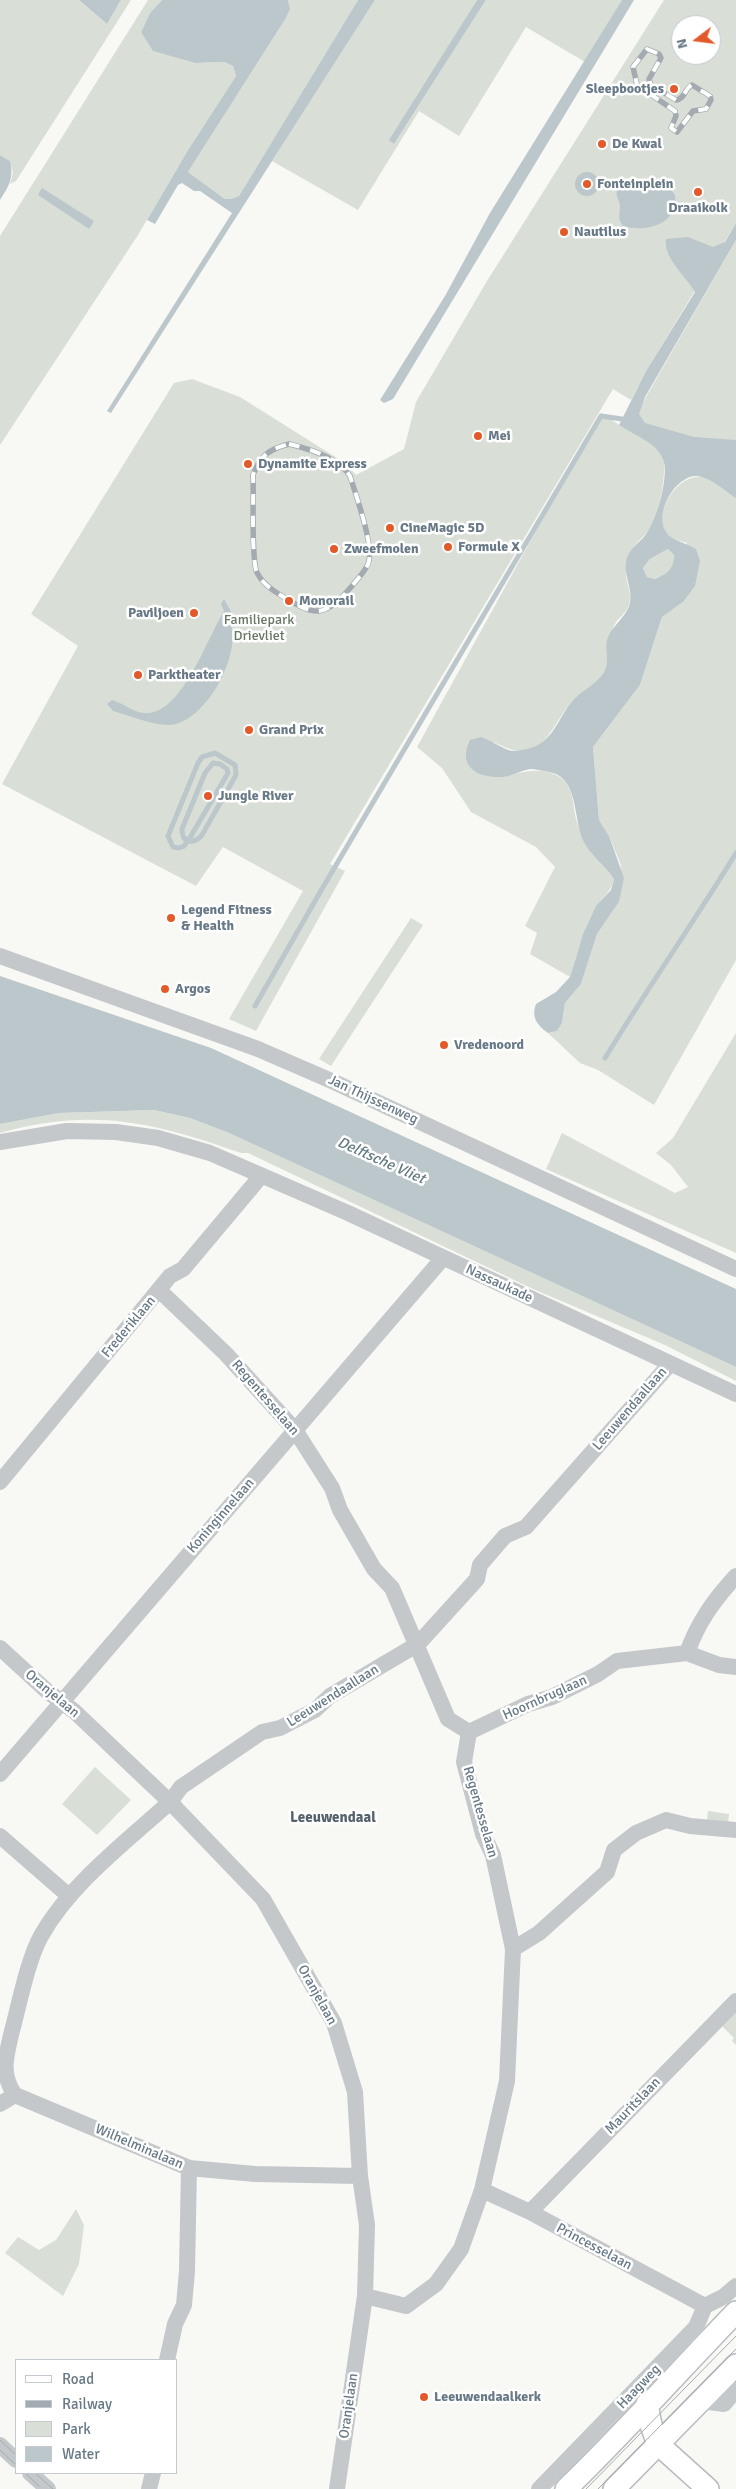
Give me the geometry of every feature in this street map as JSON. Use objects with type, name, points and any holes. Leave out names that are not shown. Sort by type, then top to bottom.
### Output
[{"type":"main road","name":"Haagweg","points":[[566,2489],[612,2444],[647,2404],[736,2312]]},
{"type":"main road","points":[[614,2489],[736,2365]]},
{"type":"main road","points":[[647,2404],[651,2425],[658,2444],[708,2489]]},
{"type":"main road","points":[[612,2444],[635,2441],[658,2444]]},
{"type":"street","name":"Jan Thijssenweg","points":[[0,956],[258,1049],[334,1082],[736,1269]]},
{"type":"street","name":"Nassaukade","points":[[0,1142],[67,1131],[116,1132],[158,1138],[210,1153],[348,1213],[736,1394]]},
{"type":"street","name":"Frederiklaan","points":[[0,1482],[170,1276],[183,1269],[261,1176]]},
{"type":"street","name":"Koninginnelaan","points":[[0,1774],[442,1258]]},
{"type":"street","name":"Regentesselaan","points":[[159,1290],[226,1354],[295,1430],[332,1488],[340,1510],[374,1569],[392,1588],[418,1644],[448,1719],[469,1732],[464,1762],[483,1834],[493,1855],[513,1949],[507,2081],[482,2190],[461,2249],[436,2284],[406,2306],[365,2296]]},
{"type":"street","name":"Leeuwendaallaan","points":[[15,2095],[7,2086],[2,2072],[23,1988],[40,1937],[69,1896],[170,1802],[182,1787],[262,1732],[280,1728],[316,1710],[330,1696],[418,1644],[477,1579],[480,1565],[505,1536],[526,1527],[670,1364]]},
{"type":"street","points":[[687,1653],[695,1630],[717,1596],[736,1576]]},
{"type":"street","name":"Oranjelaan","points":[[0,1648],[61,1702],[74,1711],[170,1802],[263,1899],[334,2023],[355,2092],[360,2176],[367,2225],[365,2296],[337,2489]]},
{"type":"street","name":"Hoornbruglaan","points":[[469,1732],[528,1704],[552,1697],[598,1674],[617,1661],[687,1653],[719,1665],[736,1668]]},
{"type":"street","points":[[513,1949],[539,1933],[607,1872],[614,1850],[636,1833],[666,1820],[690,1826],[736,1830]]},
{"type":"street","points":[[0,1836],[69,1896]]},
{"type":"street","name":"Mauritslaan","points":[[530,2212],[736,2001]]},
{"type":"street","points":[[0,2104],[15,2095]]},
{"type":"street","name":"Wilhelminalaan","points":[[15,2095],[189,2168],[255,2174],[360,2176]]},
{"type":"street","points":[[168,2359],[175,2324],[184,2305],[187,2271],[189,2168]]},
{"type":"street","name":"Princesselaan","points":[[482,2190],[530,2212],[705,2306]]},
{"type":"street","points":[[705,2306],[723,2297],[736,2286]]},
{"type":"street","name":"Haagweg","points":[[539,2489],[696,2327],[705,2306]]},
{"type":"street","points":[[701,2401],[724,2404],[736,2390]]},
{"type":"street","points":[[31,2474],[48,2489]]},
{"type":"street","points":[[149,2489],[152,2474]]},
{"type":"green space","points":[[0,0],[79,0],[107,24],[121,0],[131,0],[16,181],[10,184],[13,173],[10,161],[0,155]]},
{"type":"green space","points":[[148,0],[162,0],[150,13],[141,32],[196,63],[224,62],[233,66],[236,76],[188,150],[138,235],[0,445],[0,236]]},
{"type":"green space","points":[[288,0],[358,0],[239,196],[225,199],[188,172],[286,18],[290,9]]},
{"type":"green space","points":[[375,0],[477,0],[390,140],[394,144],[486,0],[622,0],[585,62],[526,27],[459,136],[419,111],[358,210],[272,161]]},
{"type":"green space","name":"Familiepark Drievliet","points":[[664,0],[736,0],[736,223],[646,371],[631,400],[613,389],[330,864],[345,871],[256,1031],[229,1019],[303,891],[223,847],[196,886],[2,784],[78,646],[31,614],[174,383],[192,379],[240,397],[345,463],[356,475],[404,449],[416,402],[487,281]]},
{"type":"green space","points":[[736,240],[736,960],[654,1105],[598,1070],[580,1063],[548,1033],[557,1031],[562,1023],[565,1003],[581,984],[597,934],[619,902],[621,865],[609,836],[599,820],[593,747],[640,685],[662,617],[683,602],[687,543],[672,538],[665,531],[662,521],[663,511],[674,490],[682,483],[692,478],[702,477],[664,463],[662,489],[656,514],[647,532],[633,547],[628,560],[626,576],[630,596],[629,605],[614,626],[606,667],[601,676],[574,699],[551,732],[535,748],[524,751],[511,749],[494,742],[469,766],[480,773],[491,776],[545,771],[562,779],[570,789],[580,831],[593,852],[614,879],[587,924],[570,977],[530,954],[537,933],[525,926],[555,867],[536,847],[471,812],[442,768],[417,747],[601,413],[627,430]]},
{"type":"green space","points":[[668,549],[674,555],[669,570],[655,579],[647,577],[643,568],[650,559]]},
{"type":"green space","points":[[411,918],[423,925],[331,1066],[319,1059]]},
{"type":"green space","points":[[736,1033],[736,1253],[546,1169],[562,1133],[675,1193],[688,1187],[671,1165],[656,1153],[673,1138]]},
{"type":"green space","points":[[154,1110],[190,1118],[229,1133],[736,1367],[736,1381],[665,1345],[533,1289],[248,1153],[241,1153],[151,1126],[122,1122],[64,1121],[33,1125],[0,1133],[0,1124],[59,1113]]},
{"type":"green space","points":[[95,1767],[131,1800],[97,1835],[62,1804]]},
{"type":"green space","points":[[708,1811],[729,1814],[728,1824],[707,1821]]},
{"type":"green space","points":[[736,2010],[736,2045],[732,2041],[734,2038],[721,2025]]},
{"type":"green space","points":[[76,2209],[84,2225],[79,2264],[63,2296],[5,2253],[18,2237],[39,2250],[56,2240]]},
{"type":"water","points":[[79,0],[121,0],[107,24]]},
{"type":"water","points":[[162,0],[288,0],[290,9],[286,18],[188,172],[225,199],[231,199],[239,196],[358,0],[375,0],[111,413],[107,411],[232,213],[200,191],[194,191],[182,183],[178,185],[155,224],[147,220],[188,150],[236,76],[233,66],[224,62],[196,63],[153,51],[141,32],[150,13]]},
{"type":"water","points":[[477,0],[486,0],[394,144],[389,140]]},
{"type":"water","points":[[622,0],[634,0],[393,399],[384,403],[380,400],[445,296],[490,213]]},
{"type":"water","points":[[0,155],[10,161],[11,177],[0,200]]},
{"type":"water","name":"Fonteinplein","points":[[587,172],[596,175],[599,184],[596,193],[587,196],[578,193],[575,184],[578,175]]},
{"type":"water","points":[[651,181],[671,190],[675,195],[675,205],[672,213],[667,219],[650,227],[632,228],[623,226],[619,219],[620,206],[617,190],[622,186]]},
{"type":"water","points":[[42,188],[94,221],[89,229],[38,195]]},
{"type":"water","points":[[736,223],[736,240],[645,397],[639,414],[645,423],[694,437],[736,440],[736,498],[711,481],[695,476],[679,484],[666,501],[663,511],[665,530],[674,539],[696,549],[700,561],[695,586],[683,602],[662,617],[640,685],[593,747],[599,820],[609,836],[624,878],[619,902],[597,934],[581,984],[565,1003],[562,1023],[557,1031],[548,1033],[536,1020],[534,1013],[536,1004],[556,992],[570,977],[583,934],[596,906],[611,890],[614,879],[583,840],[572,794],[563,779],[556,774],[533,769],[503,777],[478,773],[468,764],[466,757],[467,749],[470,740],[481,737],[510,751],[536,746],[549,736],[574,699],[597,681],[604,672],[607,663],[606,644],[608,637],[626,612],[630,603],[631,597],[626,570],[627,558],[632,549],[648,531],[652,522],[663,490],[665,470],[661,455],[652,445],[619,425],[646,371],[695,292],[671,260],[666,246],[666,239],[688,237],[713,247],[725,242]],"holes":[[[668,549],[674,555],[671,568],[666,573],[655,579],[647,577],[643,568],[650,559]]]},
{"type":"water","points":[[224,599],[233,615],[230,622],[233,635],[231,651],[218,685],[207,701],[182,722],[168,725],[148,722],[113,711],[107,704],[112,700],[144,713],[157,711],[170,703],[192,674],[224,611],[221,604]]},
{"type":"water","name":"Delftsche Vliet","points":[[0,976],[211,1048],[736,1289],[736,1367],[229,1133],[190,1118],[154,1110],[59,1113],[0,1124]]},
{"type":"waterway","points":[[255,1006],[601,416],[622,419]]},
{"type":"waterway","name":"Jungle River","points":[[184,846],[179,848],[173,847],[168,836],[198,763],[202,757],[215,753],[235,765],[236,775],[202,835],[195,840],[189,841],[186,840],[182,834],[182,829],[205,773],[213,763],[220,764],[227,769],[228,773],[191,836],[184,846]]},
{"type":"waterway","points":[[605,1058],[736,853]]},
{"type":"tram line","points":[[586,2489],[736,2336]]},
{"type":"tram line","points":[[598,2489],[736,2349]]},
{"type":"tram line","points":[[0,2440],[15,2454]]},
{"type":"tram line","points":[[0,2450],[15,2464]]},
{"type":"tram line","points":[[26,2474],[39,2486]]},
{"type":"tram line","points":[[36,2474],[53,2489]]},
{"type":"railway","points":[[647,49],[659,54],[661,58],[649,79],[651,85],[676,100],[681,98],[692,85],[710,96],[711,100],[706,109],[693,111],[677,132],[671,128],[676,116],[675,111],[637,85],[633,67],[647,49]]},
{"type":"railway","points":[[289,444],[331,459],[339,464],[350,476],[369,543],[369,561],[364,571],[335,604],[320,611],[304,608],[270,588],[258,574],[254,561],[253,475],[259,462],[266,454],[276,448],[289,444]]},
{"type":"place","name":"Sleepbootjes","points":[[674,89]]},
{"type":"place","name":"De Kwal","points":[[602,144]]},
{"type":"place","name":"Fonteinplein","points":[[587,184]]},
{"type":"place","name":"Draaikolk","points":[[698,192]]},
{"type":"place","name":"Nautilus","points":[[564,232]]},
{"type":"place","name":"Mei","points":[[478,436]]},
{"type":"place","name":"Dynamite Express","points":[[248,464]]},
{"type":"place","name":"CineMagic 5D","points":[[390,528]]},
{"type":"place","name":"Formule X","points":[[448,547]]},
{"type":"place","name":"Zweefmolen","points":[[334,549]]},
{"type":"place","name":"Monorail","points":[[289,601]]},
{"type":"place","name":"Paviljoen","points":[[194,613]]},
{"type":"place","name":"Parktheater","points":[[138,675]]},
{"type":"place","name":"Grand Prix","points":[[249,730]]},
{"type":"place","name":"Jungle River","points":[[208,796]]},
{"type":"place","name":"Legend Fitness & Health","points":[[171,918]]},
{"type":"place","name":"Argos","points":[[165,989]]},
{"type":"place","name":"Vredenoord","points":[[444,1045]]},
{"type":"place","name":"Leeuwendaalkerk","points":[[424,2397]]},
{"type":"district","name":"Leeuwendaal","points":[[333,1818]]}]
